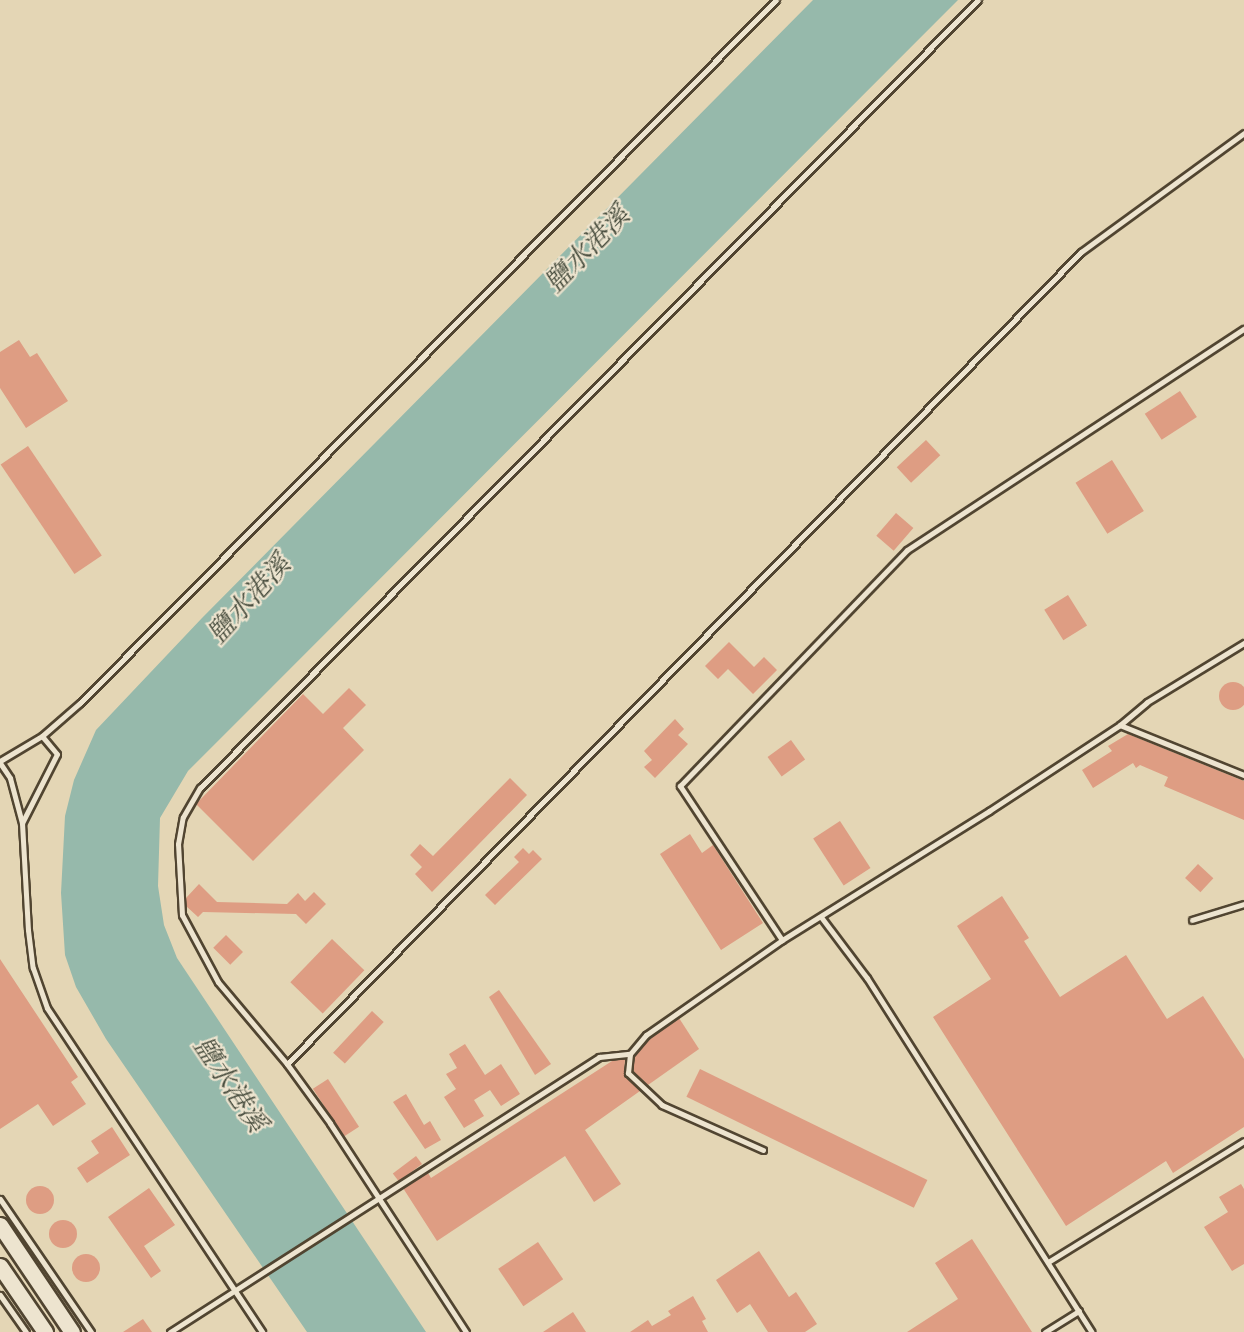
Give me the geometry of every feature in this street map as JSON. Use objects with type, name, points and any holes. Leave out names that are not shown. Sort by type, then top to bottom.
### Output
[{"type":"street","points":[[0,1225],[72,1332]]},
{"type":"street","points":[[0,1266],[45,1332]]},
{"type":"lane","points":[[262,1332],[237,1289],[47,1008],[33,968],[29,940],[22,824],[10,778],[0,762],[42,736],[148,635],[776,0]]},
{"type":"lane","points":[[466,1332],[378,1196],[287,1064],[218,982],[182,915],[178,844],[183,817],[200,788],[978,0]]},
{"type":"lane","points":[[287,1064],[1081,252],[1244,134]]},
{"type":"lane","points":[[782,940],[680,786],[907,550],[1244,329]]},
{"type":"lane","points":[[763,1150],[662,1105],[628,1073],[630,1054],[646,1035],[688,1002],[782,940],[1120,725],[1147,702],[1244,643]]},
{"type":"lane","points":[[1120,725],[1244,775]]},
{"type":"lane","points":[[22,824],[57,754],[42,736]]},
{"type":"lane","points":[[1192,920],[1244,904]]},
{"type":"lane","points":[[821,917],[867,978],[1092,1332]]},
{"type":"lane","points":[[170,1332],[378,1196],[599,1057],[630,1054]]},
{"type":"lane","points":[[1048,1262],[1244,1141]]},
{"type":"lane","points":[[0,1199],[91,1332]]},
{"type":"lane","points":[[0,1295],[26,1332]]},
{"type":"lane","points":[[1045,1332],[1079,1311]]},
{"type":"water","name":"鹽水港溪","points":[[813,0],[958,0],[188,771],[160,818],[158,886],[164,925],[177,958],[426,1332],[307,1332],[106,1039],[76,987],[65,955],[61,893],[65,816],[74,780],[96,730],[202,618]]},
{"type":"building","points":[[19,340],[30,357],[37,353],[68,401],[26,428],[0,388],[0,352]]},
{"type":"building","points":[[1180,391],[1197,417],[1162,440],[1145,414]]},
{"type":"building","points":[[926,440],[940,455],[911,483],[897,467]]},
{"type":"building","points":[[28,446],[102,555],[74,574],[1,464]]},
{"type":"building","points":[[1112,460],[1144,511],[1107,534],[1076,483]]},
{"type":"building","points":[[896,513],[913,528],[894,551],[876,536]]},
{"type":"building","points":[[1068,595],[1087,626],[1063,640],[1044,610]]},
{"type":"building","points":[[729,642],[754,667],[764,657],[777,670],[753,694],[728,669],[718,679],[705,666]]},
{"type":"building","points":[[1233,682],[1243,686],[1247,696],[1243,706],[1233,710],[1223,706],[1219,696],[1223,686]]},
{"type":"building","points":[[349,688],[366,705],[343,728],[364,750],[253,861],[196,804],[303,694],[323,714]]},
{"type":"building","points":[[675,719],[684,729],[678,735],[688,744],[655,778],[644,767],[652,760],[644,751]]},
{"type":"building","points":[[1128,734],[1244,781],[1244,820],[1164,786],[1168,777],[1140,765],[1136,768],[1133,763],[1093,788],[1082,770],[1112,751],[1108,746]]},
{"type":"building","points":[[791,740],[805,759],[782,776],[768,757]]},
{"type":"building","points":[[510,778],[527,795],[432,892],[415,874],[422,867],[410,855],[420,844],[433,856]]},
{"type":"building","points":[[840,821],[870,868],[844,885],[813,838]]},
{"type":"building","points":[[690,834],[702,853],[713,845],[763,923],[721,950],[660,854]]},
{"type":"building","points":[[523,848],[529,854],[533,850],[542,859],[495,905],[485,895],[519,862],[514,857]]},
{"type":"building","points":[[1198,864],[1213,878],[1200,892],[1185,878]]},
{"type":"building","points":[[199,884],[217,902],[287,904],[298,893],[305,901],[314,892],[326,904],[306,924],[296,914],[203,912],[198,917],[186,906],[186,898]]},
{"type":"building","points":[[1002,896],[1029,938],[1024,941],[1060,997],[1126,955],[1167,1019],[1203,996],[1244,1059],[1244,1127],[1173,1173],[1166,1161],[1066,1226],[933,1017],[991,979],[957,926]]},
{"type":"building","points":[[226,935],[243,952],[230,965],[213,948]]},
{"type":"building","points":[[332,939],[364,970],[323,1013],[290,982]]},
{"type":"building","points":[[0,959],[78,1077],[71,1082],[86,1104],[53,1126],[38,1104],[0,1129]]},
{"type":"building","points":[[499,990],[551,1064],[535,1075],[489,997]]},
{"type":"building","points":[[372,1011],[384,1022],[345,1064],[333,1053]]},
{"type":"building","points":[[679,1018],[699,1049],[648,1085],[633,1071],[635,1056],[649,1039]]},
{"type":"building","points":[[465,1044],[485,1075],[501,1064],[520,1094],[501,1106],[490,1090],[474,1100],[484,1116],[464,1128],[444,1097],[456,1089],[446,1074],[457,1068],[449,1054]]},
{"type":"building","points":[[625,1059],[624,1075],[640,1091],[585,1130],[621,1184],[594,1202],[565,1156],[437,1241],[403,1188],[428,1173],[431,1178],[612,1061]]},
{"type":"building","points":[[700,1069],[927,1180],[914,1208],[686,1097]]},
{"type":"building","points":[[328,1079],[359,1127],[344,1137],[313,1089]]},
{"type":"building","points":[[406,1094],[424,1125],[430,1121],[441,1140],[425,1149],[393,1102]]},
{"type":"building","points":[[112,1127],[130,1155],[87,1183],[77,1168],[99,1153],[91,1141]]},
{"type":"building","points":[[416,1156],[422,1164],[399,1181],[393,1173]]},
{"type":"building","points":[[1241,1184],[1244,1189],[1244,1264],[1232,1271],[1204,1227],[1228,1212],[1219,1197]]},
{"type":"building","points":[[40,1186],[50,1190],[54,1200],[50,1210],[40,1214],[30,1210],[26,1200],[30,1190]]},
{"type":"building","points":[[149,1188],[175,1225],[144,1246],[161,1271],[151,1278],[108,1217]]},
{"type":"building","points":[[63,1220],[73,1224],[77,1234],[73,1244],[63,1248],[53,1244],[49,1234],[53,1224]]},
{"type":"building","points":[[972,1239],[1032,1332],[907,1332],[958,1299],[935,1263]]},
{"type":"building","points":[[538,1242],[563,1279],[523,1306],[498,1269]]},
{"type":"building","points":[[759,1251],[789,1297],[796,1292],[817,1324],[805,1332],[768,1332],[750,1304],[737,1313],[716,1280]]},
{"type":"building","points":[[86,1254],[96,1258],[100,1268],[96,1278],[86,1282],[76,1278],[72,1268],[76,1258]]},
{"type":"building","points":[[693,1296],[706,1319],[702,1321],[708,1332],[630,1332],[648,1320],[652,1326],[671,1315],[668,1311]]},
{"type":"building","points":[[573,1312],[586,1332],[543,1332]]},
{"type":"building","points":[[143,1319],[152,1332],[123,1332]]}]
